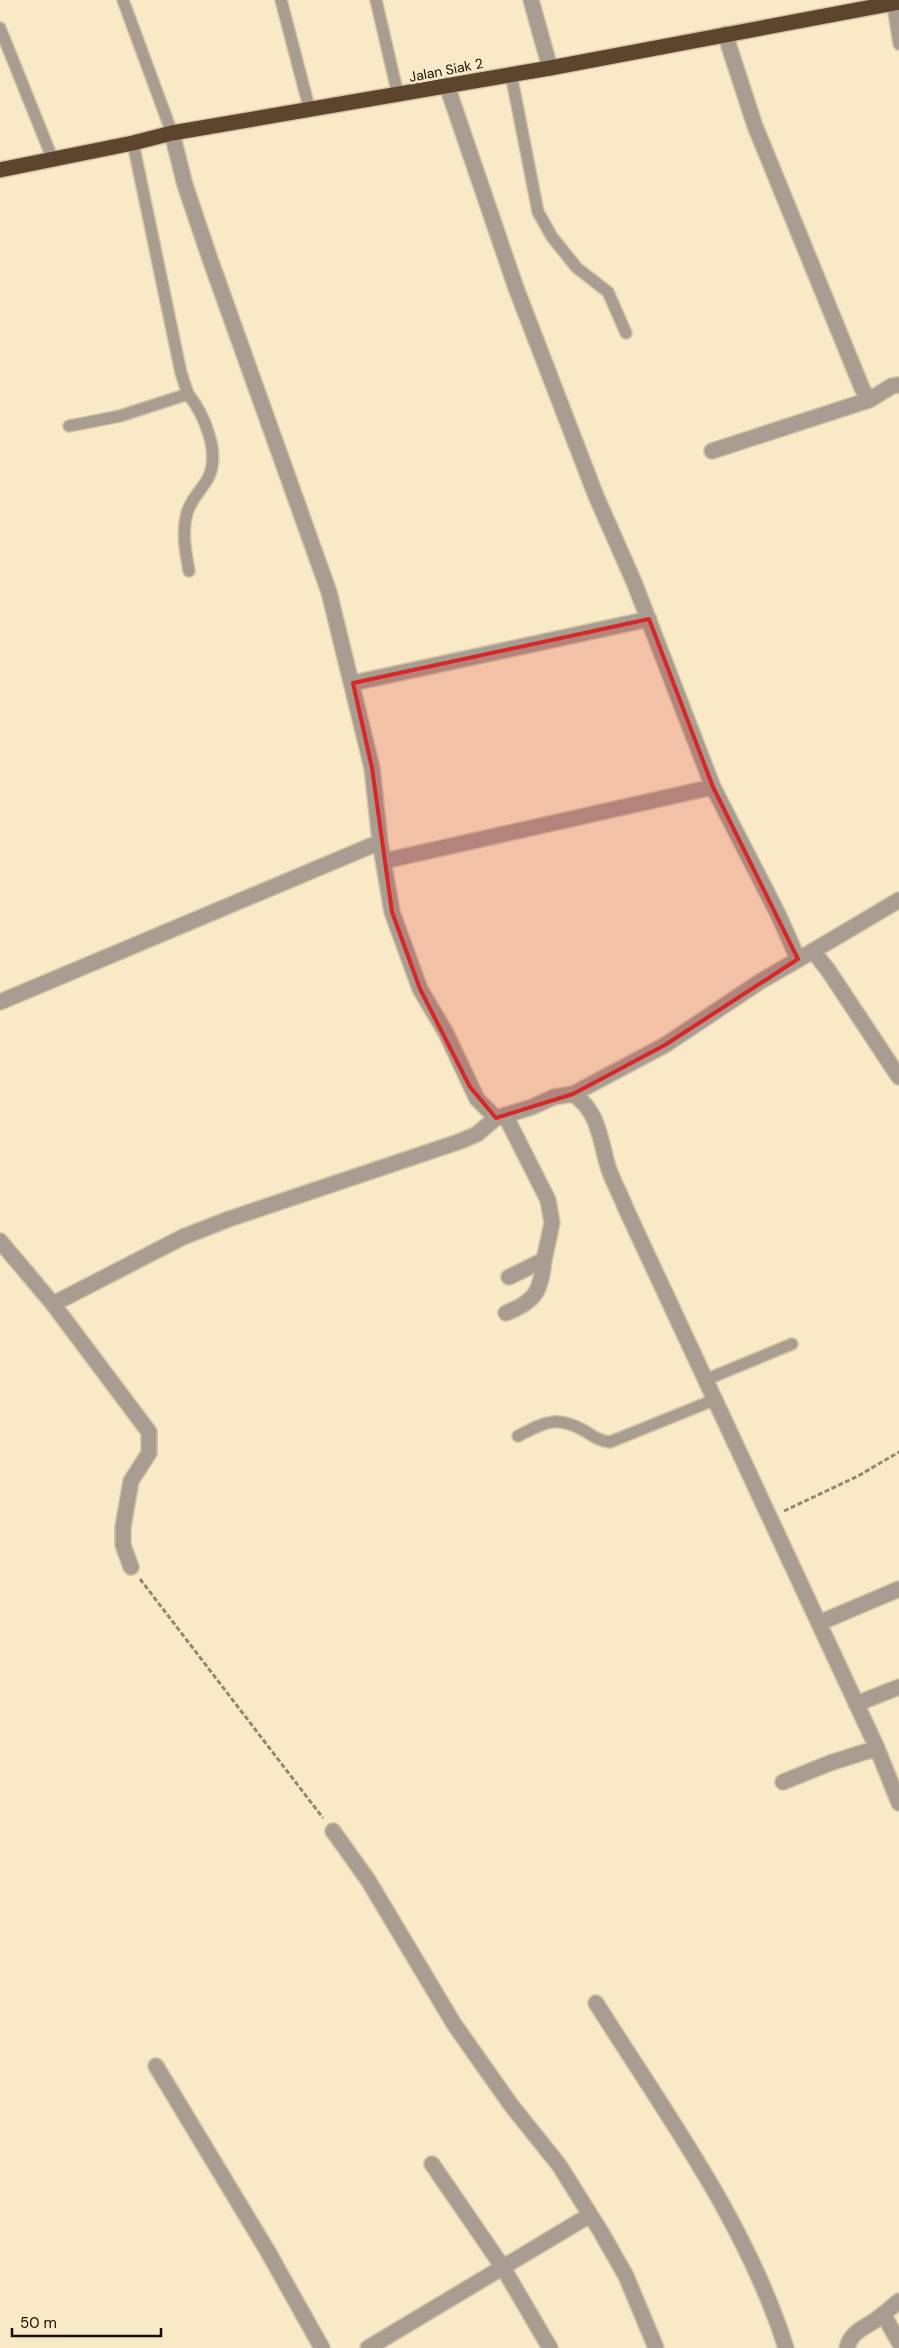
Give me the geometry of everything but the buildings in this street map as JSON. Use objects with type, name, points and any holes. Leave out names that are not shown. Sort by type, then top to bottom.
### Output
[{"type":"highway","name":"Jalan Siak 2","points":[[0,170],[133,143],[172,133],[310,111],[550,68],[895,2]]},
{"type":"street","points":[[531,0],[550,68]]},
{"type":"street","points":[[725,34],[755,126],[868,400]]},
{"type":"street","points":[[447,86],[516,288],[596,496],[649,619],[713,788],[778,914],[798,959]]},
{"type":"street","points":[[172,133],[185,185],[210,259],[329,592],[353,683],[372,768],[380,842],[392,912],[420,989],[446,1033],[477,1099],[500,1116],[548,1200],[552,1223],[539,1287],[526,1305],[506,1313]]},
{"type":"street","points":[[712,451],[868,400],[892,386],[899,385]]},
{"type":"street","points":[[353,683],[649,619]]},
{"type":"street","points":[[384,861],[713,788]]},
{"type":"street","points":[[0,1002],[380,842]]},
{"type":"street","points":[[53,1304],[183,1237],[229,1219],[460,1141],[477,1134],[500,1116],[532,1107],[554,1097],[574,1094],[666,1045],[761,980],[899,900]]},
{"type":"street","points":[[813,950],[894,1057],[899,1077]]},
{"type":"street","points":[[574,1094],[588,1107],[594,1116],[610,1170],[626,1210],[770,1517],[876,1748],[899,1803]]},
{"type":"street","points":[[0,1241],[53,1304],[149,1432],[149,1453],[131,1481],[123,1527],[123,1545],[131,1567]]},
{"type":"street","points":[[509,1277],[544,1260]]},
{"type":"street","points":[[819,1624],[899,1589]]},
{"type":"street","points":[[856,1704],[899,1687]]},
{"type":"street","points":[[783,1782],[830,1763],[876,1748]]},
{"type":"street","points":[[333,1831],[368,1880],[454,2024],[511,2105],[559,2165],[626,2276],[656,2348]]},
{"type":"street","points":[[596,2003],[697,2160],[734,2226],[757,2273],[786,2348]]},
{"type":"street","points":[[156,2066],[267,2250],[322,2348]]},
{"type":"street","points":[[432,2164],[502,2266],[550,2348]]},
{"type":"street","points":[[368,2348],[590,2215]]},
{"type":"street","points":[[847,2348],[849,2340],[858,2330],[899,2301]]},
{"type":"street","points":[[882,2314],[899,2342]]},
{"type":"lane","points":[[123,0],[172,133]]},
{"type":"lane","points":[[281,0],[310,111]]},
{"type":"lane","points":[[376,0],[398,95]]},
{"type":"lane","points":[[895,2],[899,44]]},
{"type":"lane","points":[[0,28],[53,160]]},
{"type":"lane","points":[[511,74],[538,212],[552,237],[577,268],[608,292],[626,332]]},
{"type":"lane","points":[[133,143],[181,374],[188,394],[203,416],[210,440],[211,465],[207,479],[195,496],[186,518],[185,553],[189,571]]},
{"type":"lane","points":[[69,426],[120,416],[188,394]]},
{"type":"lane","points":[[705,1380],[792,1344]]},
{"type":"lane","points":[[518,1436],[545,1422],[563,1421],[600,1441],[610,1442],[714,1400]]},
{"type":"path","points":[[770,1517],[858,1476],[899,1452]]},
{"type":"path","points":[[131,1567],[333,1831]]},
{"type":"highlighted area","points":[[649,619],[713,787],[798,959],[665,1045],[573,1094],[496,1118],[485,1108],[470,1087],[420,989],[392,912],[372,768],[353,683]]}]
